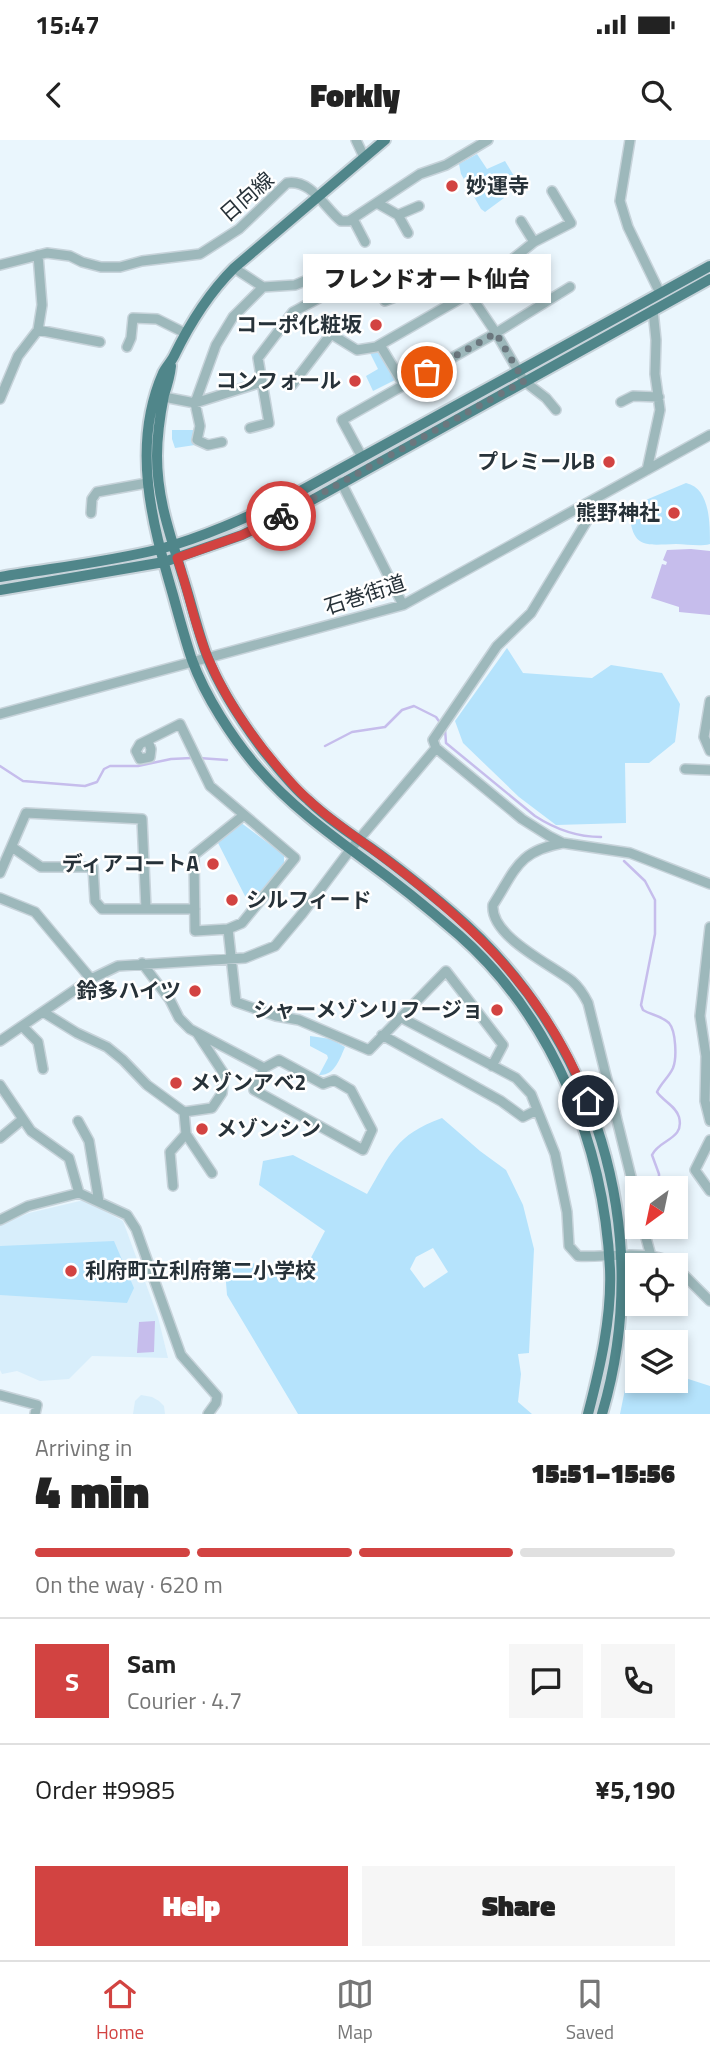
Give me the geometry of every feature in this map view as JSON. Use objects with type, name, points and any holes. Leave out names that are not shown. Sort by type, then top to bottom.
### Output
[{"type":"main road","points":[[385,140],[234,268],[219,283],[185,333],[164,370],[149,429],[150,510],[194,663],[239,743],[258,768],[295,806],[462,938],[495,973],[534,1023],[569,1090],[592,1154],[603,1205],[610,1271],[604,1339],[588,1414]]},
{"type":"main road","points":[[0,590],[164,562],[242,535],[294,510],[710,266]]},
{"type":"main road","points":[[0,577],[161,549],[234,523],[286,499],[362,457],[710,279]]},
{"type":"main road","points":[[172,360],[158,431],[158,472],[165,523],[208,659],[234,707],[263,749],[306,799],[422,887],[480,937],[523,985],[544,1016],[582,1086],[601,1139],[613,1189],[621,1256],[621,1324],[616,1360],[603,1414]]},
{"type":"street","points":[[356,140],[364,157]]},
{"type":"street","points":[[365,242],[353,219],[420,174],[446,165],[488,140]]},
{"type":"street","points":[[630,140],[620,201],[628,228],[660,293]]},
{"type":"street","name":"日向線","points":[[0,265],[38,255],[59,253],[101,267],[200,254],[239,229],[272,201],[287,183],[297,181],[307,186],[341,221],[353,219]]},
{"type":"street","points":[[292,385],[331,334],[358,350],[380,345],[470,293],[534,242],[571,223],[552,191]]},
{"type":"street","points":[[377,202],[398,215],[408,233]]},
{"type":"street","points":[[398,215],[419,206]]},
{"type":"street","points":[[521,221],[534,242]]},
{"type":"street","points":[[0,399],[18,356],[38,330],[42,305],[38,255]]},
{"type":"street","points":[[450,260],[456,274],[521,376],[556,410]]},
{"type":"street","points":[[234,268],[262,287],[295,285],[313,278],[321,298],[293,312],[258,358],[269,423],[250,428]]},
{"type":"street","points":[[385,301],[456,274]]},
{"type":"street","points":[[222,443],[208,445],[197,440],[200,426],[195,403],[216,345],[233,317],[262,287]]},
{"type":"street","points":[[362,457],[342,420],[496,333],[570,287]]},
{"type":"street","points":[[647,470],[660,410],[655,374],[653,310]]},
{"type":"street","points":[[127,346],[134,318],[157,319],[185,333]]},
{"type":"street","points":[[38,330],[100,342]]},
{"type":"street","points":[[380,345],[404,385]]},
{"type":"street","points":[[164,397],[195,403],[262,382]]},
{"type":"street","points":[[621,402],[633,396],[659,397]]},
{"type":"street","name":"石巻街道","points":[[0,714],[403,605],[710,435]]},
{"type":"street","points":[[341,482],[403,605]]},
{"type":"street","points":[[91,513],[92,499],[97,492],[148,483]]},
{"type":"street","points":[[563,843],[523,819],[436,748],[433,740],[497,646],[531,613],[596,506],[596,499]]},
{"type":"street","points":[[710,701],[704,737],[710,751]]},
{"type":"street","points":[[148,741],[180,724],[210,786],[295,858],[242,923],[228,929],[195,931],[194,855],[244,815]]},
{"type":"street","points":[[0,1041],[91,979],[118,966],[231,960],[264,952],[283,939],[350,850],[436,748]]},
{"type":"street","points":[[685,769],[710,770]]},
{"type":"street","points":[[0,873],[26,813],[142,819],[146,909]]},
{"type":"street","points":[[631,1176],[588,1003],[574,983],[500,929],[492,912],[493,905],[521,861],[541,847],[563,843],[630,853],[710,884]]},
{"type":"street","points":[[12,847],[41,867],[93,867],[94,901],[102,909],[195,909]]},
{"type":"street","points":[[0,898],[35,912],[91,979]]},
{"type":"street","points":[[710,928],[706,1003],[700,1016],[708,1056],[710,1121]]},
{"type":"street","points":[[228,929],[236,1002],[276,1016],[299,1020],[369,1049],[446,971],[503,1045],[492,1066]]},
{"type":"street","points":[[142,963],[170,1000],[179,1018],[197,1033],[264,1068]]},
{"type":"street","points":[[43,1012],[76,1033],[107,1046],[147,1085],[184,1112],[212,1108],[222,1093],[224,1074],[197,1033]]},
{"type":"street","points":[[400,1017],[524,1085],[531,1094],[555,1154],[567,1212],[569,1246],[578,1256],[625,1256]]},
{"type":"street","points":[[22,1026],[38,1042],[43,1069]]},
{"type":"street","points":[[382,1035],[501,1101],[523,1117],[537,1110]]},
{"type":"street","points":[[279,1060],[323,1084],[334,1080],[351,1090],[372,1130],[363,1150],[254,1090],[264,1068],[279,1060]]},
{"type":"street","points":[[0,1085],[31,1131],[69,1158],[79,1193]]},
{"type":"street","points":[[184,1112],[186,1134],[212,1173]]},
{"type":"street","points":[[0,1139],[23,1119]]},
{"type":"street","points":[[78,1121],[89,1141],[99,1202]]},
{"type":"street","points":[[173,1186],[170,1152],[186,1134]]},
{"type":"street","points":[[710,1140],[695,1170],[710,1191]]},
{"type":"street","points":[[0,1220],[28,1206],[79,1193],[127,1215],[136,1229],[181,1355],[217,1396],[216,1403],[208,1414]]},
{"type":"street","points":[[688,1279],[710,1300]]},
{"type":"street","points":[[0,1395],[37,1405],[35,1414]]},
{"type":"shaded area","points":[[477,154],[487,169],[505,161],[514,176],[501,185],[504,198],[485,212],[461,174],[459,164]]},
{"type":"shaded area","points":[[379,350],[397,379],[373,391],[366,376],[378,369],[370,353]]},
{"type":"shaded area","points":[[172,430],[196,430],[195,445],[175,448]]},
{"type":"shaded area","points":[[686,483],[694,486],[704,499],[709,517],[710,544],[656,545],[637,539],[629,512],[634,505]]},
{"type":"shaded area","points":[[667,550],[710,551],[710,615],[679,612],[679,607],[651,598],[662,564],[666,565],[667,562],[663,560]]},
{"type":"shaded area","points":[[507,648],[523,673],[592,678],[611,665],[662,673],[680,704],[675,742],[649,763],[625,763],[626,823],[556,825],[519,797],[463,743],[455,721]]},
{"type":"shaded area","points":[[240,822],[284,855],[284,863],[252,904],[246,898],[217,841]]},
{"type":"shaded area","points":[[310,1036],[331,1039],[345,1047],[336,1066],[325,1075],[319,1075],[327,1055],[310,1046]]},
{"type":"shaded area","points":[[442,1118],[506,1170],[523,1205],[534,1249],[529,1353],[518,1354],[521,1374],[518,1402],[532,1414],[298,1414],[227,1295],[225,1270],[238,1261],[304,1271],[325,1231],[259,1185],[263,1161],[293,1155],[367,1194],[396,1147],[414,1131]],"holes":[[[433,1248],[448,1272],[424,1288],[410,1269],[416,1257]]]},
{"type":"shaded area","name":"利府町立利府第二小学校","points":[[84,1200],[123,1221],[158,1317],[168,1358],[92,1356],[69,1379],[40,1381],[17,1371],[2,1374],[0,1225],[29,1213]]},
{"type":"shaded area","points":[[114,1241],[134,1288],[127,1303],[0,1295],[0,1246]]},
{"type":"shaded area","points":[[155,1321],[154,1352],[137,1353],[139,1322]]},
{"type":"shaded area","points":[[688,1379],[710,1386],[710,1414],[620,1414],[625,1389],[625,1393],[688,1393]]},
{"type":"shaded area","points":[[141,1395],[159,1401],[164,1406],[165,1414],[133,1414],[135,1401]]},
{"type":"waterway","points":[[325,746],[352,732],[385,727],[402,710],[414,706],[436,717],[441,724]]},
{"type":"waterway","points":[[445,729],[446,743],[535,816],[566,831],[601,837]]},
{"type":"waterway","points":[[0,766],[23,781],[85,786],[97,782],[104,769],[110,766],[138,766],[192,758]]},
{"type":"waterway","points":[[199,758],[227,760]]},
{"type":"waterway","points":[[624,861],[645,881],[655,900],[655,934],[641,1005],[643,1010],[669,1023],[675,1045],[673,1068],[657,1092],[675,1110],[680,1125],[675,1135],[652,1155],[659,1176]]},
{"type":"way so far","points":[[281,516],[524,381],[496,333],[427,372]]},
{"type":"place","name":"妙運寺","points":[[452,186]]},
{"type":"place","name":"コーポ化粧坂","points":[[376,325]]},
{"type":"place","name":"フレンドオート仙台","points":[[427,372]]},
{"type":"place","name":"コンフォール","points":[[355,381]]},
{"type":"place","name":"プレミールB","points":[[609,462]]},
{"type":"place","name":"熊野神社","points":[[674,513]]},
{"type":"place","name":"ディアコートA","points":[[213,864]]},
{"type":"place","name":"シルフィード","points":[[232,900]]},
{"type":"place","name":"鈴多ハイツ","points":[[195,991]]},
{"type":"place","name":"シャーメゾンリフージョ","points":[[497,1010]]},
{"type":"place","name":"メゾンアベ2","points":[[176,1083]]},
{"type":"place","name":"メゾンシン","points":[[202,1129]]},
{"type":"place","name":"利府町立利府第二小学校","points":[[71,1271]]},
{"type":"route","points":[[281,516],[242,535],[177,558],[208,659],[228,698],[263,749],[306,799],[422,887],[498,955],[544,1016],[560,1042],[588,1101]]}]
